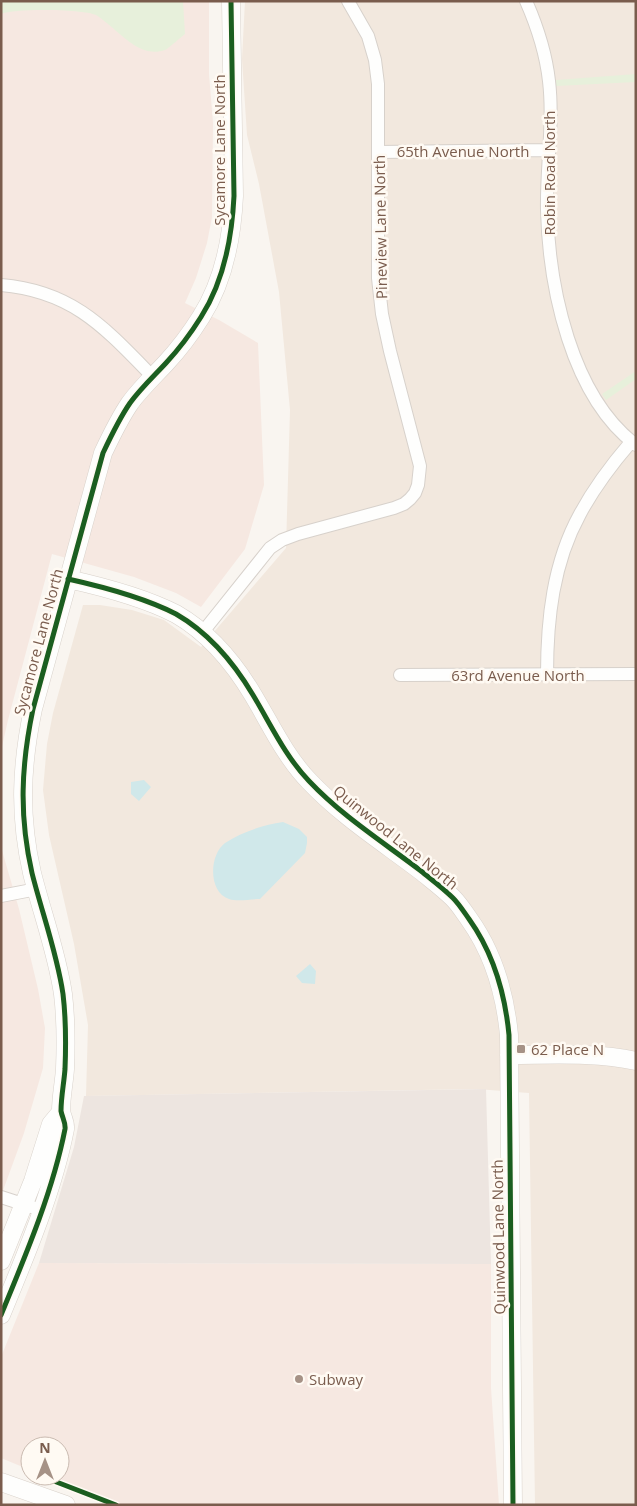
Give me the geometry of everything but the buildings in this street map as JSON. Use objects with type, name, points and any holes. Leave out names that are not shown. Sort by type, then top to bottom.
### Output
[{"type":"street","name":"Sycamore Lane North","points":[[1,1315],[41,1210],[58,1157],[65,1126],[61,1112],[66,1043],[64,1008],[56,962],[26,844],[23,811],[23,776],[26,742],[33,709],[102,453],[115,427],[131,402],[152,376],[167,362],[201,317],[210,302],[227,255],[233,219],[234,196],[231,1]]},
{"type":"street","name":"Pineview Lane North","points":[[202,632],[270,548],[282,540],[298,534],[404,504],[410,499],[418,486],[420,466],[390,351],[382,314],[378,278],[378,84],[375,60],[368,36],[348,1]]},
{"type":"street","name":"Robin Road North","points":[[526,1],[542,46],[548,73],[550,107],[547,211],[552,273],[564,327],[580,370],[595,398],[614,424],[634,444]]},
{"type":"street","name":"65th Avenue North","points":[[378,152],[548,150]]},
{"type":"street","points":[[1,285],[39,291],[73,306],[118,340],[152,376]]},
{"type":"street","points":[[547,674],[549,616],[555,581],[566,547],[584,506],[615,461],[634,444]]},
{"type":"street","name":"Quinwood Lane North","points":[[68,579],[156,605],[182,618],[202,632],[239,673],[287,754],[308,781],[346,815],[406,859],[456,901],[486,946],[498,974],[506,1008],[509,1036],[513,1505]]},
{"type":"street","name":"63rd Avenue North","points":[[400,676],[636,674]]},
{"type":"street","points":[[1,896],[37,889]]},
{"type":"street","points":[[509,1055],[564,1054],[636,1061]]},
{"type":"street","name":"Sycamore Lane North","points":[[1,1261],[25,1204],[50,1124],[61,1112]]},
{"type":"street","points":[[1,1197],[41,1210]]},
{"type":"street","points":[[1,1482],[66,1505]]},
{"type":"shaded area","points":[[1,1],[209,1],[209,74],[213,123],[212,217],[207,243],[196,278],[185,303],[258,343],[264,485],[245,549],[201,607],[176,593],[134,577],[52,554],[1,751]]},
{"type":"shaded area","points":[[245,1],[636,1],[636,1505],[535,1505],[529,1093],[476,1089],[86,1096],[88,1025],[74,944],[49,835],[43,790],[47,744],[53,713],[83,605],[100,605],[132,610],[164,620],[201,647],[286,548],[290,410],[279,292],[259,184],[247,135],[242,59]]},
{"type":"shaded area","points":[[1,847],[19,909],[45,1028],[43,1068],[24,1133],[1,1196]]},
{"type":"shaded area","points":[[486,1089],[491,1264],[39,1263],[74,1147],[84,1096]]},
{"type":"shaded area","points":[[39,1263],[491,1264],[491,1388],[499,1505],[117,1505],[70,1486],[70,1436],[20,1436],[20,1466],[1,1458],[1,1357]]},
{"type":"green space","points":[[1,1],[183,1],[185,34],[165,50],[149,51],[134,45],[96,15],[78,11],[49,10],[1,14]]},
{"type":"green space","points":[[636,74],[636,82],[556,86],[556,80]]},
{"type":"green space","points":[[636,371],[636,379],[606,400],[602,394]]},
{"type":"water","points":[[144,780],[151,787],[139,801],[131,794],[131,782]]},
{"type":"water","points":[[283,822],[299,829],[307,837],[305,853],[260,899],[236,900],[222,895],[217,889],[213,873],[216,856],[225,843],[246,832]]},
{"type":"water","points":[[310,964],[316,971],[315,984],[302,983],[296,976]]},
{"type":"cycle path","points":[[1,1315],[46,1200],[65,1127],[61,1111],[66,1050],[63,994],[53,948],[32,873],[23,811],[24,771],[29,730],[33,709],[103,453],[130,403],[176,352],[201,317],[216,289],[221,274],[229,243],[234,196],[231,1]]},
{"type":"cycle path","points":[[68,579],[150,602],[176,614],[199,630],[220,650],[238,672],[285,751],[300,771],[322,794],[349,817],[449,894],[478,932],[492,960],[505,1004],[509,1035],[513,1505]]},
{"type":"cycle path","points":[[67,1486],[116,1505]]},
{"type":"place","name":"62 Place N","points":[[521,1049]]},
{"type":"place","name":"Subway","points":[[299,1379]]}]
